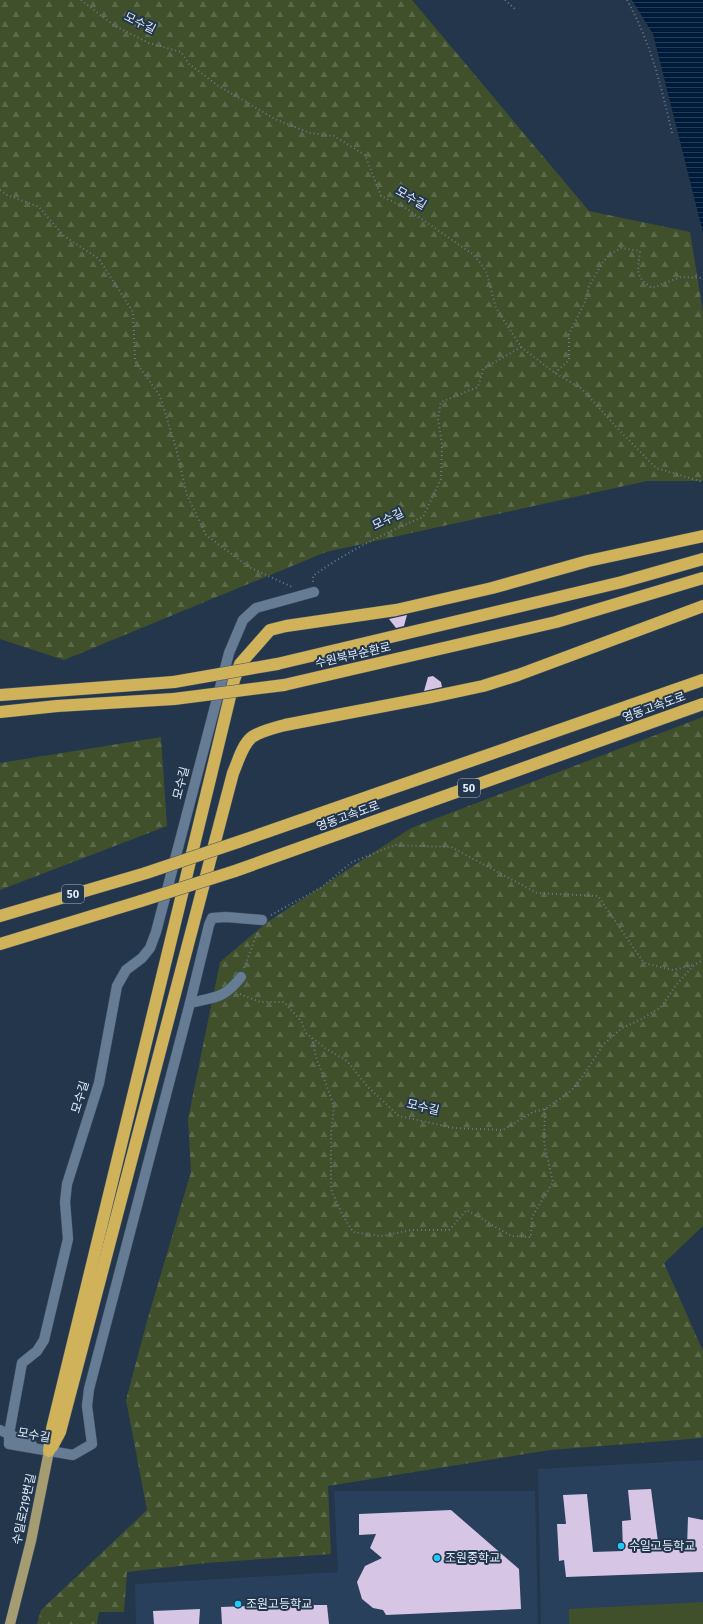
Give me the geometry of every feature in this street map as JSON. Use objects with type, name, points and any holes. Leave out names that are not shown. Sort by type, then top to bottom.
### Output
[{"type":"highway","points":[[49,1451],[52,1429],[234,680],[240,664],[270,630],[286,626],[396,610],[492,588],[588,561],[703,536]]},
{"type":"highway","name":"수원북부순환로","points":[[0,695],[174,682],[277,664],[622,582],[703,559]]},
{"type":"highway","name":"수원북부순환로","points":[[0,712],[57,706],[174,699],[284,686],[556,622],[703,578]]},
{"type":"highway","points":[[49,1451],[60,1432],[234,773],[243,749],[252,737],[285,725],[432,698],[518,676],[703,606]]},
{"type":"highway","name":"영동고속도로","points":[[0,916],[146,873],[703,680]]},
{"type":"highway","name":"영동고속도로","points":[[0,944],[235,871],[703,704]]},
{"type":"main road","name":"수일로219번길","points":[[10,1624],[30,1541],[49,1451]]},
{"type":"street","name":"모수길","points":[[4,1432],[22,1363],[37,1351],[44,1340],[68,1239],[65,1202],[67,1184],[98,1083],[117,986],[126,970],[142,958],[150,948],[156,932],[229,653],[243,620],[256,608],[314,592]]},
{"type":"street","points":[[240,977],[231,989],[220,996],[190,1003],[212,918],[226,917],[262,920]]},
{"type":"street","name":"모수길","points":[[49,1451],[73,1455],[92,1444],[87,1406],[89,1388],[190,1003]]},
{"type":"street","points":[[4,1432],[49,1451]]},
{"type":"path","name":"모수길","points":[[81,0],[115,26],[149,43],[181,52],[189,64],[217,86],[275,119],[310,133],[334,136],[365,155],[381,196],[404,207],[474,255],[486,271],[496,308],[521,347],[483,369],[478,388],[441,402],[438,419],[442,445],[441,479],[422,517],[398,527],[328,565],[313,576],[314,592]]},
{"type":"path","points":[[505,0],[515,9]]},
{"type":"path","points":[[627,0],[640,22],[649,44],[672,133]]},
{"type":"path","points":[[0,190],[7,195],[39,207],[64,236],[99,259],[133,312],[135,361],[160,396],[176,448],[187,495],[206,535],[249,567],[293,587]]},
{"type":"path","points":[[555,373],[569,360],[569,334],[585,302],[590,286],[603,262],[610,254],[621,248],[640,251],[638,273],[641,281],[652,288],[681,277],[703,278]]},
{"type":"path","points":[[521,347],[555,373],[582,389],[656,468],[703,482]]},
{"type":"path","points":[[240,977],[262,920],[322,887],[352,862],[395,845],[451,847],[537,893],[598,896],[644,963],[673,970],[694,965]]},
{"type":"path","name":"모수길","points":[[231,989],[241,995],[260,1002],[284,1002],[301,1021],[306,1033],[325,1048],[347,1061],[368,1086],[399,1116],[454,1128],[503,1130],[533,1112],[545,1109],[571,1091],[608,1040],[622,1028],[642,1019],[661,1006],[676,985],[694,965],[703,960]]},
{"type":"path","points":[[312,1038],[316,1057],[334,1106],[331,1189],[342,1214],[353,1232],[381,1236],[412,1230],[449,1230],[467,1210],[511,1236],[531,1237],[532,1217],[553,1182],[544,1143],[545,1109]]},
{"type":"shaded area","points":[[632,0],[703,0],[703,233],[653,34]]},
{"type":"shaded area","name":"수일고등학교","points":[[703,1460],[703,1624],[541,1624],[538,1469]]},
{"type":"shaded area","name":"조원중학교","points":[[334,1491],[535,1491],[538,1624],[136,1624],[135,1584],[338,1572]]},
{"type":"green space","points":[[0,0],[412,0],[589,211],[690,232],[703,312],[703,481],[647,481],[326,552],[64,660],[0,639]]},
{"type":"green space","points":[[703,717],[703,1226],[664,1263],[703,1351],[703,1438],[550,1450],[328,1486],[331,1554],[206,1563],[127,1572],[124,1612],[99,1612],[97,1624],[37,1624],[41,1610],[147,1510],[126,1400],[147,1321],[191,1172],[188,1119],[220,962],[266,923],[411,828]]},
{"type":"green space","points":[[161,737],[167,826],[0,890],[0,763]]},
{"type":"green space","points":[[703,1602],[703,1624],[569,1624],[569,1609]]},
{"type":"building","points":[[407,615],[404,626],[396,628],[389,619]]},
{"type":"building","points":[[433,676],[441,682],[442,687],[424,691],[428,677]]},
{"type":"building","points":[[651,1489],[659,1549],[687,1547],[688,1517],[703,1520],[703,1572],[566,1577],[564,1560],[559,1561],[557,1524],[566,1524],[563,1495],[587,1494],[593,1552],[623,1551],[622,1521],[631,1520],[628,1490]]},
{"type":"building","points":[[451,1510],[519,1569],[521,1609],[386,1615],[383,1610],[373,1608],[362,1599],[357,1582],[365,1566],[382,1558],[370,1548],[376,1534],[359,1535],[359,1514]]},
{"type":"building","points":[[327,1605],[329,1624],[222,1624],[221,1607]]},
{"type":"building","points":[[200,1609],[199,1624],[154,1624],[153,1611]]},
{"type":"place","name":"수일고등학교","points":[[621,1546]]},
{"type":"place","name":"조원중학교","points":[[437,1558]]},
{"type":"place","name":"조원고등학교","points":[[238,1604]]}]
